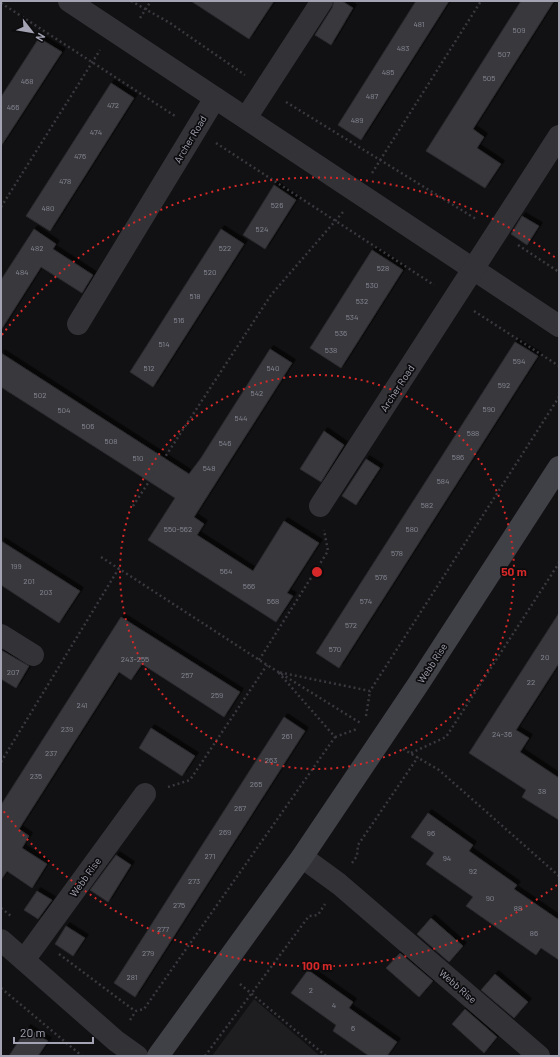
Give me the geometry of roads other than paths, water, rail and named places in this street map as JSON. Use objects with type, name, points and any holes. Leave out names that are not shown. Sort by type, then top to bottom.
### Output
[{"type":"street","points":[[69,1],[559,326]]},
{"type":"street","points":[[246,118],[322,1]]},
{"type":"street","name":"Archer Road","points":[[78,324],[215,98]]},
{"type":"street","name":"Archer Road","points":[[320,506],[559,136]]},
{"type":"street","name":"Webb Rise","points":[[158,1056],[302,857],[558,472]]},
{"type":"street","points":[[1,635],[33,655]]},
{"type":"street","name":"Webb Rise","points":[[24,960],[145,794]]},
{"type":"street","name":"Webb Rise","points":[[302,857],[338,884],[539,1056]]},
{"type":"street","points":[[1,940],[116,1041],[137,1056]]}]
